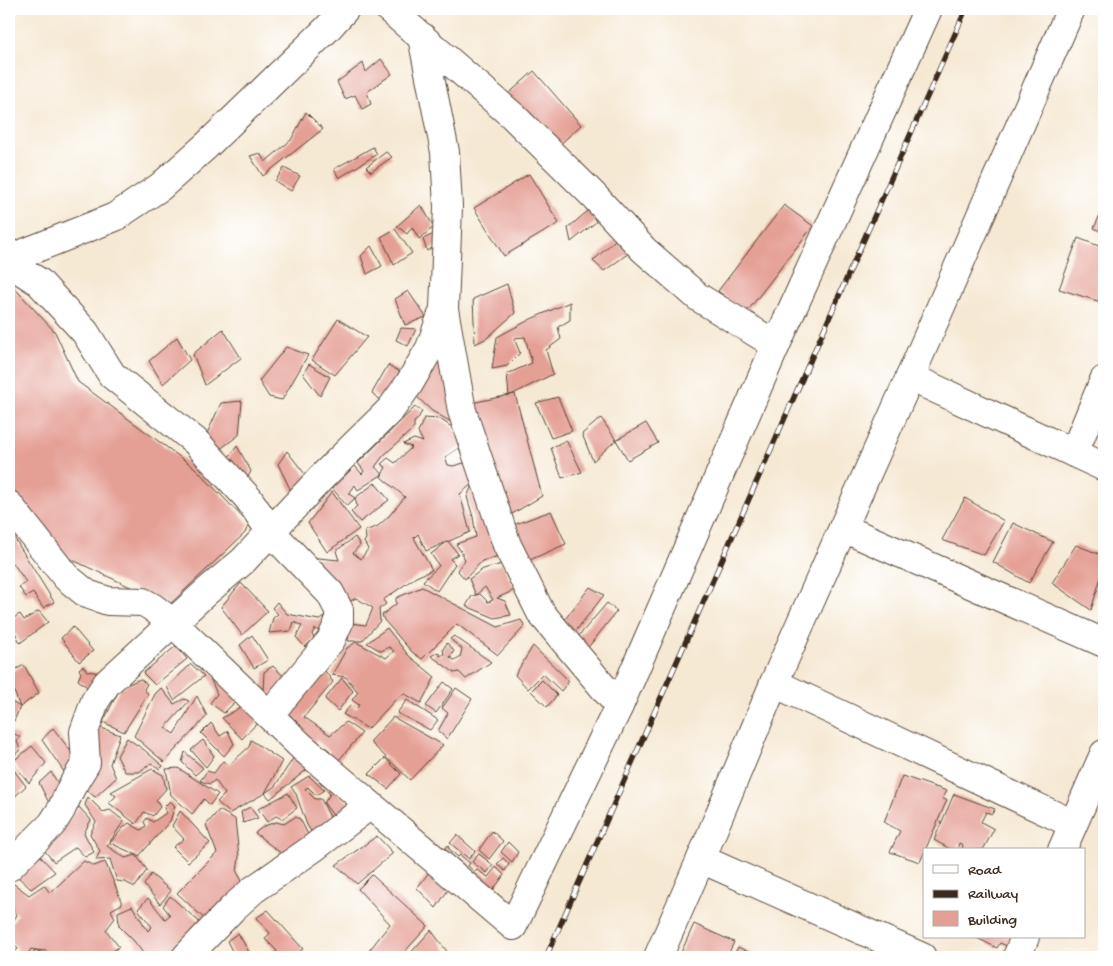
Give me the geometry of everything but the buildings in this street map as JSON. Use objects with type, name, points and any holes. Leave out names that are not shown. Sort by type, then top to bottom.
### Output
[{"type":"street","points":[[9,261],[115,217],[160,187],[206,146],[327,29],[345,9]]},
{"type":"street","points":[[389,9],[513,116],[594,196],[644,250],[698,297],[776,344]]},
{"type":"street","points":[[9,505],[66,577],[88,594],[108,601],[143,602],[173,623],[302,747],[513,926],[619,706],[776,344],[928,9]]},
{"type":"street","points":[[658,957],[774,683],[1071,9]]},
{"type":"street","points":[[422,37],[445,152],[448,207],[444,309],[462,411],[507,545],[541,613],[619,706]]},
{"type":"street","points":[[9,261],[39,282],[85,332],[112,375],[195,441],[248,498],[271,532],[330,593],[339,610],[339,622],[331,640],[269,715]]},
{"type":"street","points":[[9,867],[52,824],[61,810],[72,786],[86,763],[84,732],[95,701],[107,683],[206,592],[243,561],[320,478],[391,409],[409,384],[430,348],[444,309]]},
{"type":"street","points":[[910,377],[1104,468]]},
{"type":"street","points":[[1074,453],[1104,380]]},
{"type":"street","points":[[843,528],[1104,643]]},
{"type":"street","points":[[774,683],[1073,824]]},
{"type":"street","points":[[1063,848],[1104,754]]},
{"type":"street","points":[[199,951],[232,909],[253,890],[312,849],[370,805]]},
{"type":"street","points":[[701,859],[922,957]]},
{"type":"street","points":[[1016,957],[1025,938]]},
{"type":"railway","points":[[546,957],[966,9]]}]
